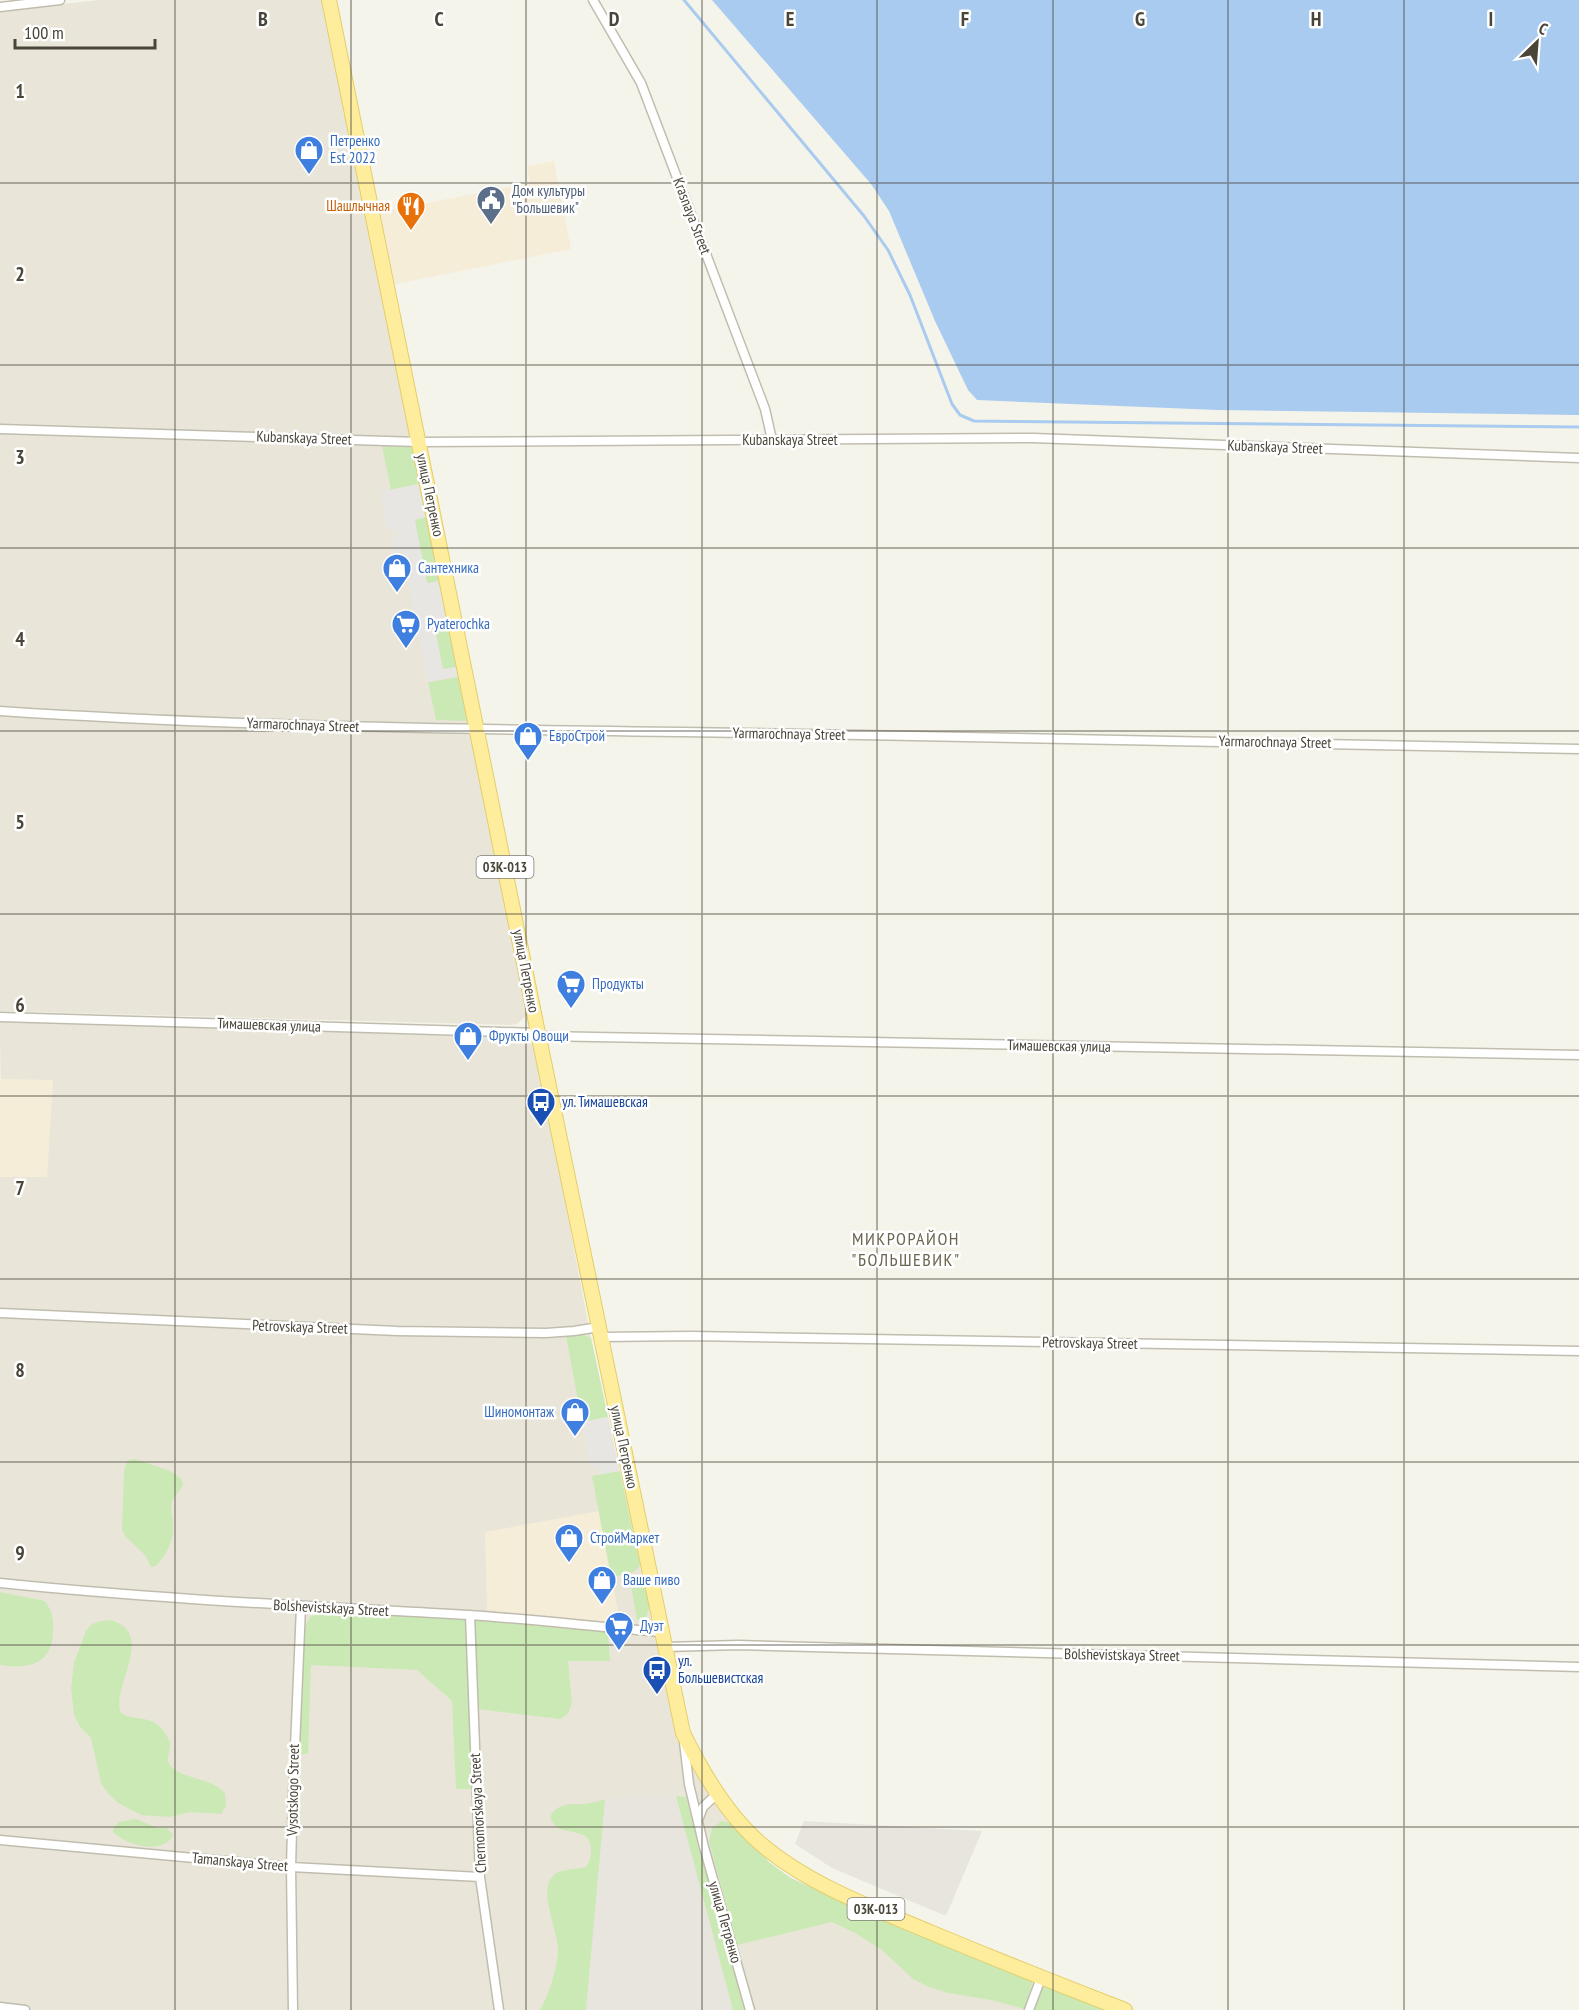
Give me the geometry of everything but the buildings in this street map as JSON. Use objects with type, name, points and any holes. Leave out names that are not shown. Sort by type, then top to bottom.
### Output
[{"type":"main road","name":"улица Петренко","points":[[329,0],[683,1733]]},
{"type":"main road","name":"03К-013","points":[[683,1733],[718,1793],[739,1821],[762,1844],[821,1883],[908,1923],[1125,2010]]},
{"type":"street","points":[[0,6],[60,0]]},
{"type":"street","name":"Krasnaya Street","points":[[593,0],[641,83],[765,409],[772,440]]},
{"type":"street","name":"Kubanskaya Street","points":[[0,429],[419,441],[1033,438],[1579,458]]},
{"type":"street","name":"Yarmarochnaya Street","points":[[0,711],[147,720],[478,730],[1579,749]]},
{"type":"street","name":"Тимашевская улица","points":[[0,1017],[539,1034],[1579,1055]]},
{"type":"street","name":"Petrovskaya Street","points":[[0,1313],[397,1331],[546,1334],[600,1332],[1579,1351]]},
{"type":"street","name":"Bolshevistskaya Street","points":[[0,1583],[99,1593],[301,1607],[470,1615],[662,1632]]},
{"type":"street","name":"Vysotskogo Street","points":[[293,2010],[291,1866],[301,1607]]},
{"type":"street","name":"Chernomorskaya Street","points":[[470,1615],[480,1877],[499,2010]]},
{"type":"street","name":"Bolshevistskaya Street","points":[[665,1647],[738,1645],[1579,1667]]},
{"type":"street","name":"улица Петренко","points":[[683,1733],[687,1771],[698,1820],[750,2010]]},
{"type":"street","points":[[698,1820],[703,1807],[718,1793]]},
{"type":"street","name":"Tamanskaya Street","points":[[0,1840],[291,1866],[480,1877]]},
{"type":"street","points":[[1029,2010],[1041,1978]]},
{"type":"street","points":[[0,2007],[25,2010]]},
{"type":"shaded area","points":[[99,0],[322,0],[527,1011],[525,1017],[517,1024],[0,1011],[0,11]]},
{"type":"shaded area","points":[[554,161],[571,249],[395,284],[380,212],[530,183],[527,166]]},
{"type":"shaded area","points":[[419,484],[426,517],[415,520],[427,583],[439,581],[448,627],[435,630],[443,669],[456,667],[458,677],[428,682],[403,554],[392,556],[389,538],[396,536],[395,529],[387,530],[380,492]]},
{"type":"shaded area","points":[[0,1020],[521,1038],[532,1044],[536,1051],[591,1338],[677,1740],[731,1823],[783,1874],[905,1929],[1105,2010],[0,2010]]},
{"type":"shaded area","points":[[0,1036],[1,1079],[53,1080],[47,1177],[0,1177]]},
{"type":"shaded area","points":[[608,1417],[620,1471],[600,1474],[598,1466],[590,1467],[582,1422]]},
{"type":"shaded area","points":[[599,1511],[620,1623],[487,1610],[485,1532]]},
{"type":"shaded area","points":[[656,1796],[657,1798],[676,1796],[733,2010],[586,2010],[605,1799]]},
{"type":"shaded area","points":[[804,1821],[982,1831],[946,1916],[832,1868],[795,1844]]},
{"type":"green space","points":[[382,446],[411,447],[419,484],[391,490]]},
{"type":"green space","points":[[426,517],[439,581],[427,584],[414,519]]},
{"type":"green space","points":[[448,627],[456,667],[443,670],[435,629]]},
{"type":"green space","points":[[458,677],[467,721],[436,720],[428,682]]},
{"type":"green space","points":[[582,1334],[591,1338],[608,1417],[582,1422],[566,1336]]},
{"type":"green space","points":[[136,1459],[171,1472],[180,1478],[183,1485],[172,1502],[171,1543],[166,1554],[154,1567],[150,1566],[146,1556],[125,1536],[122,1529],[124,1471],[129,1460]]},
{"type":"green space","points":[[620,1471],[640,1565],[632,1573],[611,1577],[592,1476]]},
{"type":"green space","points":[[637,1584],[645,1587],[650,1607],[646,1617],[637,1620],[631,1585]]},
{"type":"green space","points":[[0,1592],[45,1601],[49,1608],[53,1623],[52,1643],[48,1652],[37,1662],[20,1666],[0,1665]]},
{"type":"green space","points":[[322,1612],[466,1619],[473,1789],[456,1789],[452,1701],[417,1670],[311,1665],[308,1754],[297,1754],[304,1629],[310,1617]]},
{"type":"green space","points":[[110,1620],[124,1627],[130,1636],[132,1648],[121,1689],[119,1702],[121,1713],[146,1719],[162,1728],[170,1743],[168,1760],[171,1766],[180,1773],[213,1784],[225,1793],[226,1806],[221,1814],[190,1812],[169,1817],[141,1815],[118,1803],[101,1783],[91,1738],[80,1727],[74,1715],[71,1688],[74,1663],[86,1631],[92,1624]]},
{"type":"green space","points":[[473,1620],[608,1632],[610,1661],[568,1661],[572,1703],[568,1714],[560,1719],[477,1709]]},
{"type":"green space","points":[[676,1796],[686,1797],[745,2010],[733,2010]]},
{"type":"green space","points":[[605,1799],[586,2010],[540,2010],[552,1983],[558,1953],[548,1902],[548,1884],[559,1872],[586,1867],[591,1852],[587,1838],[556,1826],[552,1822],[552,1814],[554,1810],[563,1806]]},
{"type":"green space","points":[[136,1819],[157,1828],[167,1828],[173,1835],[168,1841],[153,1847],[126,1841],[113,1832],[119,1822]]},
{"type":"green space","points":[[722,1821],[731,1823],[769,1862],[792,1879],[905,1929],[1033,1981],[1024,2009],[929,1987],[913,1979],[882,1950],[832,1922],[737,1945],[709,1841],[712,1828]]},
{"type":"green space","points":[[1043,1986],[1105,2010],[1033,2010]]},
{"type":"water","points":[[712,0],[1579,0],[1579,415],[1217,410],[977,400],[968,390],[935,321],[889,211],[871,184]]},
{"type":"waterway","points":[[684,0],[864,216],[888,250],[910,295],[952,404],[960,415],[974,421],[1579,427]]},
{"type":"place","name":"Петренко Est 2022","points":[[309,176]]},
{"type":"place","name":"Дом культуры \"Большевик\"","points":[[491,226]]},
{"type":"place","name":"Шашлычная","points":[[411,232]]},
{"type":"place","name":"Сантехника","points":[[397,594]]},
{"type":"place","name":"Pyaterochka","points":[[406,650]]},
{"type":"place","name":"ЕвроСтрой","points":[[528,762]]},
{"type":"place","name":"Продукты","points":[[571,1010]]},
{"type":"place","name":"Фрукты Овощи","points":[[468,1062]]},
{"type":"place","name":"ул. Тимашевская","points":[[541,1128]]},
{"type":"place","name":"Шиномонтаж","points":[[575,1438]]},
{"type":"place","name":"СтройМаркет","points":[[569,1564]]},
{"type":"place","name":"Ваше пиво","points":[[602,1606]]},
{"type":"place","name":"Дуэт","points":[[619,1652]]},
{"type":"place","name":"ул. Большевистская","points":[[657,1696]]},
{"type":"district","name":"МИКРОРАЙОН \"БОЛЬШЕВИК\"","points":[[906,1249]]}]
